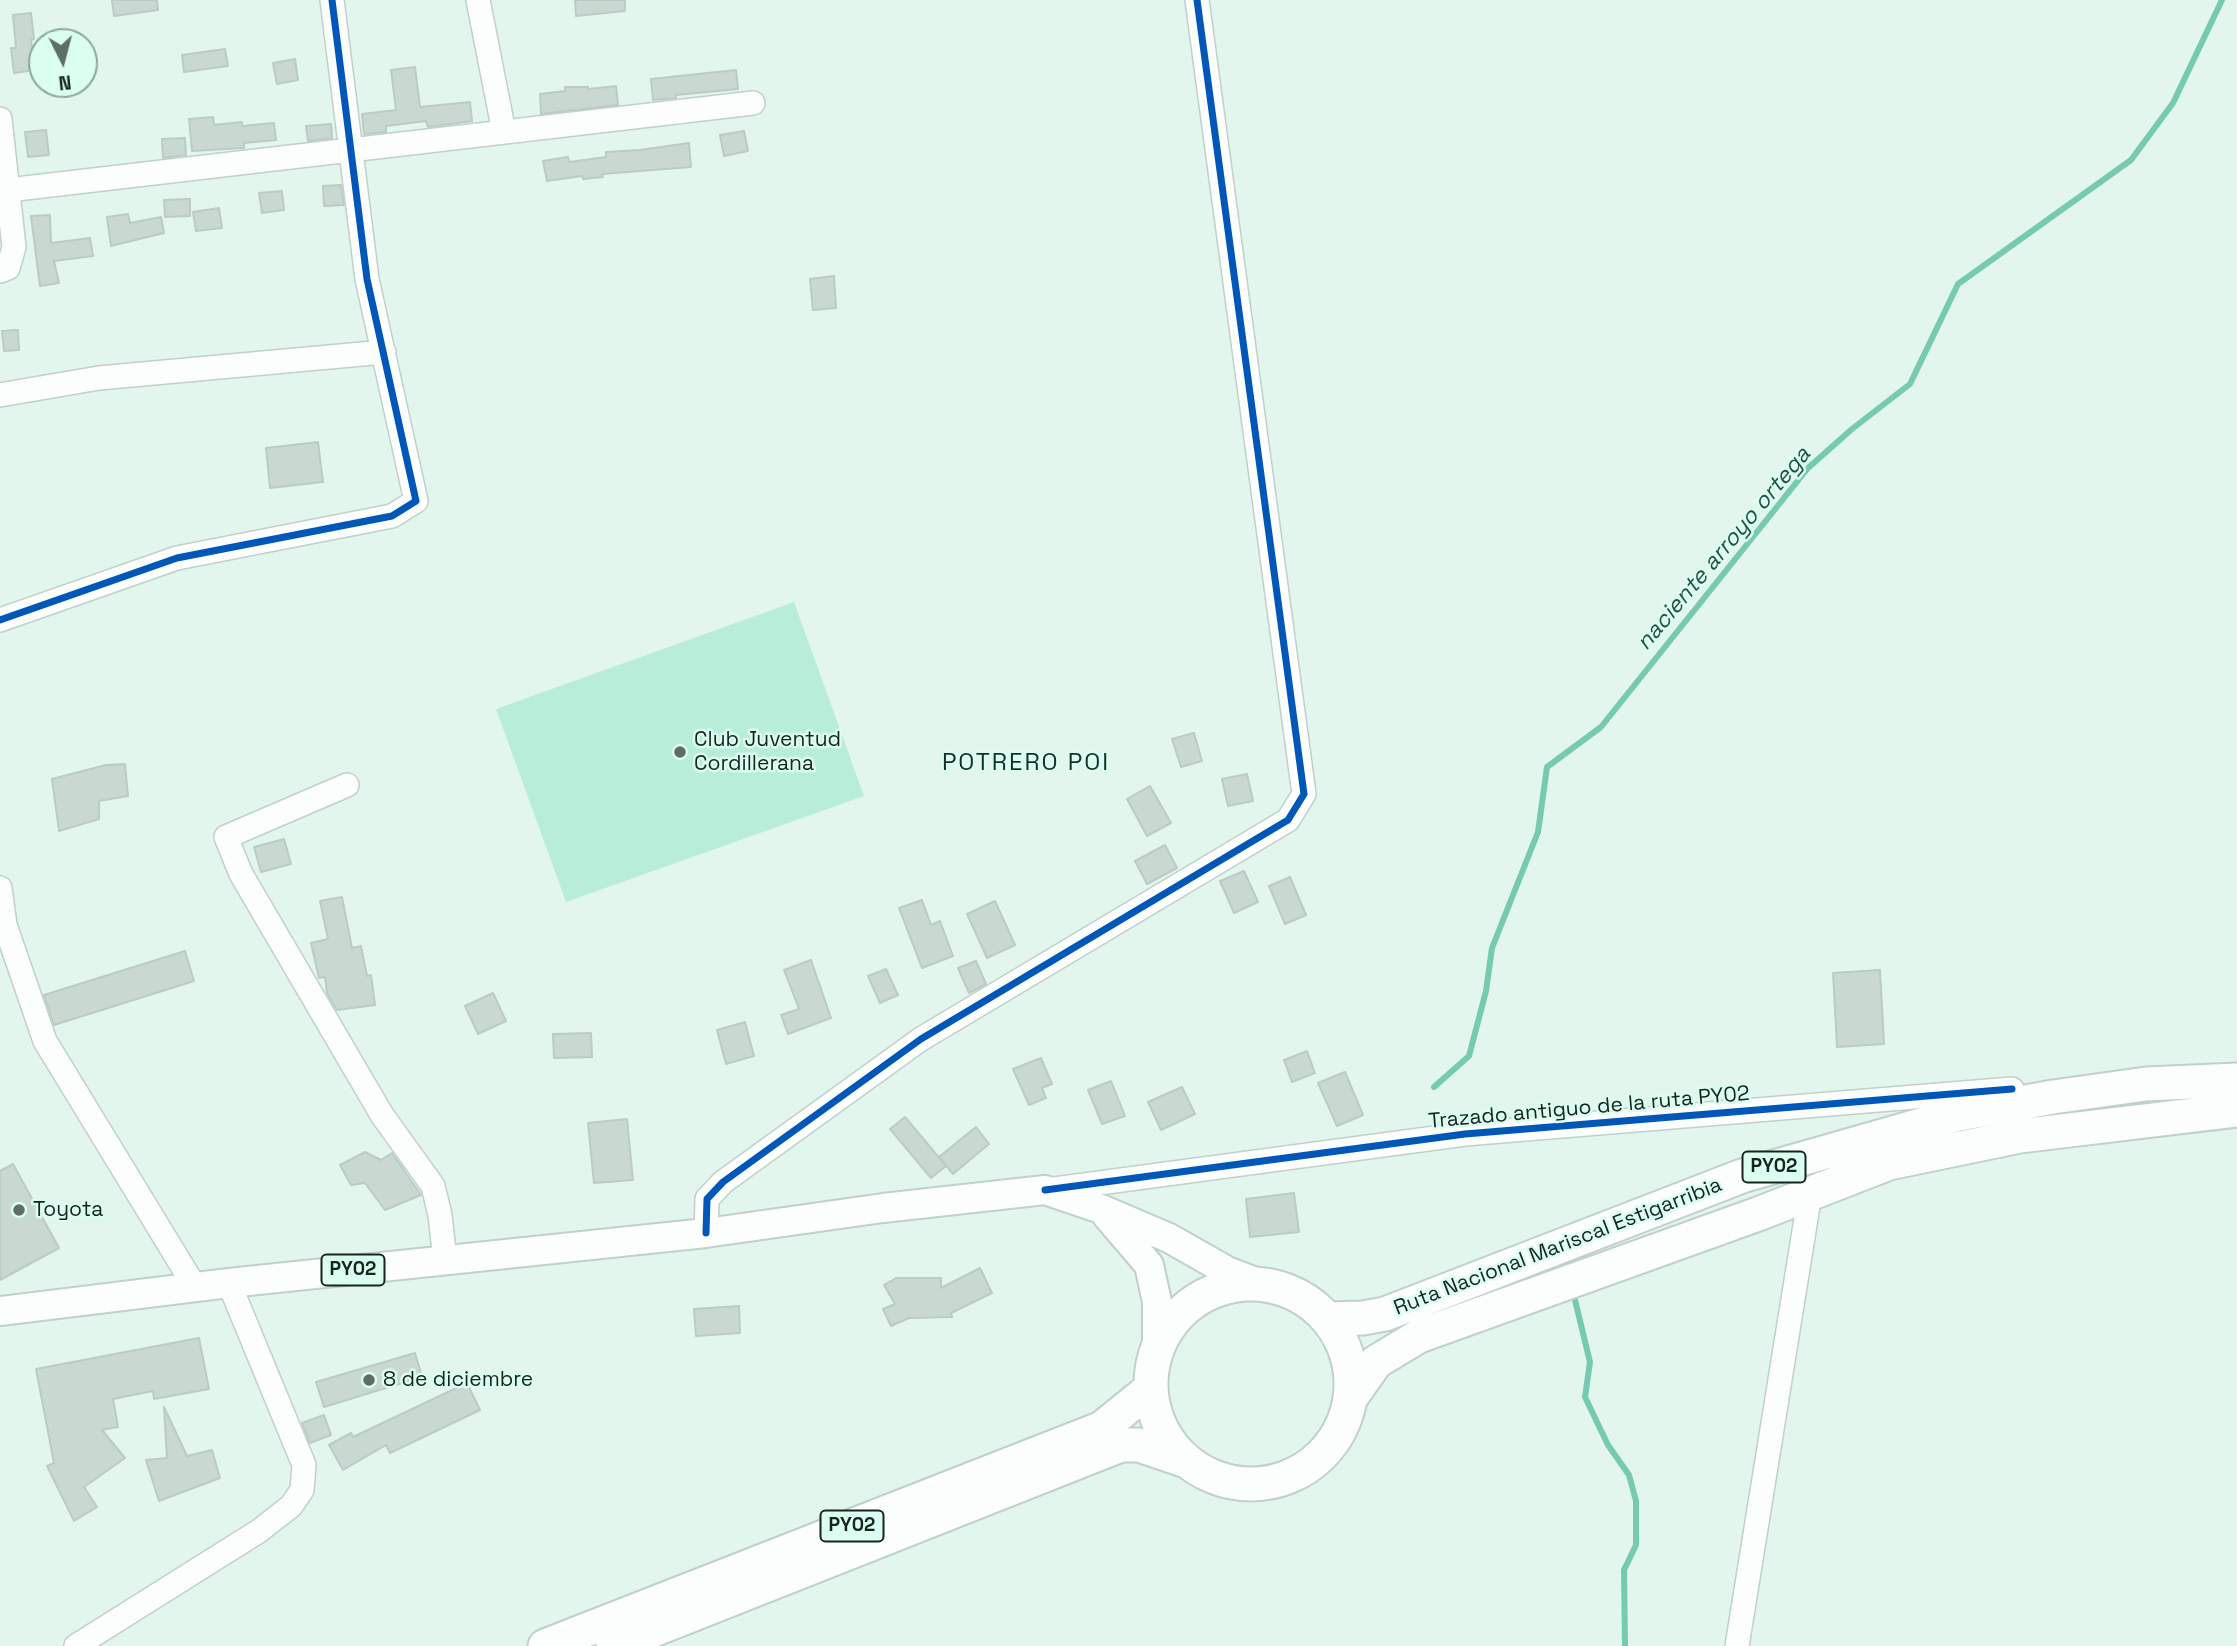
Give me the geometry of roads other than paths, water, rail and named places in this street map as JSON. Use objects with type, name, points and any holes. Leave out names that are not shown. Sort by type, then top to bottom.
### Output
[{"type":"highway","name":"Ruta Nacional Mariscal Estigarribia","points":[[1329,1319],[1385,1314],[1742,1176],[1959,1114],[2146,1084],[2237,1080]]},
{"type":"highway","name":"Ruta Nacional Mariscal Estigarribia","points":[[1352,1396],[1376,1362],[1419,1336],[1889,1163],[2020,1136],[2237,1110]]},
{"type":"highway","name":"PY02","points":[[613,1646],[1121,1445],[1139,1445],[1183,1460],[1198,1470],[1229,1482],[1263,1484],[1295,1474],[1322,1455],[1342,1428],[1352,1396],[1351,1368],[1344,1342],[1329,1319],[1309,1300],[1283,1287],[1256,1282],[1215,1289],[1180,1311],[1157,1345],[1149,1390],[1159,1426],[1183,1460]]},
{"type":"highway","name":"PY02","points":[[545,1646],[1102,1428],[1149,1390]]},
{"type":"main road","name":"PY02","points":[[0,1311],[229,1283],[706,1233],[1045,1190],[1101,1209]]},
{"type":"main road","points":[[1101,1209],[1168,1238],[1227,1271],[1256,1282]]},
{"type":"main road","points":[[1101,1209],[1149,1265],[1157,1302],[1157,1345]]},
{"type":"street","points":[[0,620],[177,558],[392,516],[416,501],[367,279],[332,0]]},
{"type":"street","points":[[478,0],[504,132]]},
{"type":"street","points":[[706,1233],[707,1199],[723,1182],[921,1039],[1288,820],[1304,794],[1197,0]]},
{"type":"street","points":[[8,190],[753,103]]},
{"type":"street","points":[[0,119],[14,247],[8,268],[0,271]]},
{"type":"street","points":[[0,395],[99,378],[384,352]]},
{"type":"street","points":[[347,785],[226,837],[241,874],[382,1115],[433,1186],[440,1215],[444,1260]]},
{"type":"street","points":[[0,888],[5,925],[45,1041],[195,1287]]},
{"type":"street","name":"Trazado antiguo de la ruta PY02","points":[[1045,1190],[1465,1134],[2012,1089]]},
{"type":"street","points":[[1737,1646],[1810,1194]]},
{"type":"street","points":[[76,1646],[258,1531],[291,1506],[302,1490],[304,1465],[229,1283]]},
{"type":"waterway","name":"naciente arroyo ortega","points":[[1434,1087],[1469,1056],[1486,991],[1492,948],[1538,832],[1547,767],[1601,727],[1808,468],[1852,429],[1910,384],[1958,284],[2131,160],[2173,103],[2222,0]]},
{"type":"waterway","name":"naciente arroyo ortega","points":[[1574,1296],[1590,1362],[1585,1397],[1608,1445],[1629,1475],[1636,1501],[1636,1545],[1624,1570],[1625,1646]]},
{"type":"place","name":"Club Juventud Cordillerana","points":[[680,752]]},
{"type":"place","name":"Toyota","points":[[19,1210]]},
{"type":"place","name":"8 de diciembre","points":[[369,1380]]},
{"type":"district","name":"POTRERO POI","points":[[1026,763]]}]
